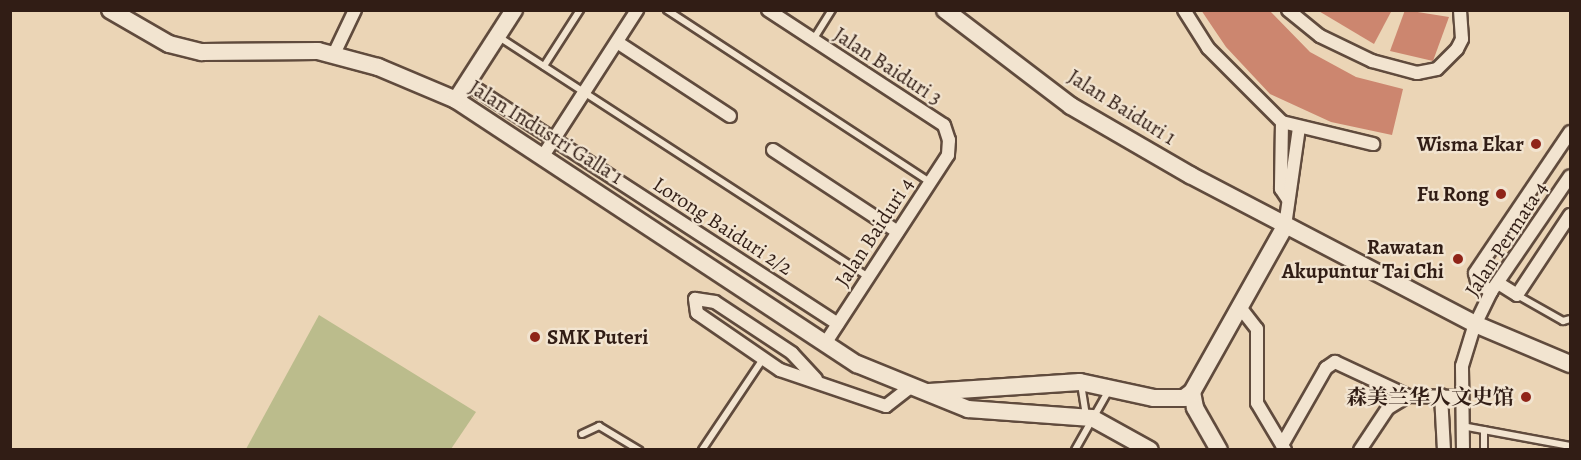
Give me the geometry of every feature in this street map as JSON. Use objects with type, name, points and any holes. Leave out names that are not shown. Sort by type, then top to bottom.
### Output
[{"type":"main road","name":"Jalan Industri Galla 1","points":[[110,10],[158,40],[202,52],[334,54],[456,100],[825,344],[916,390],[968,409],[1089,418]]},
{"type":"main road","points":[[456,100],[514,10]]},
{"type":"main road","name":"Jalan Baiduri 1","points":[[945,10],[1071,106],[1285,226],[1475,324],[1570,364]]},
{"type":"main road","points":[[916,390],[1080,382],[1173,400],[1192,392],[1285,226]]},
{"type":"main road","points":[[1192,392],[1195,408],[1219,450]]},
{"type":"main road","points":[[1089,418],[1150,450]]},
{"type":"street","points":[[334,54],[355,10]]},
{"type":"street","points":[[543,156],[637,10]]},
{"type":"street","name":"Jalan Baiduri 3","points":[[768,10],[944,125],[950,140]]},
{"type":"street","points":[[1185,10],[1208,48],[1282,122],[1299,128],[1373,144]]},
{"type":"street","points":[[1288,10],[1320,36],[1361,56],[1417,73],[1437,69],[1457,49],[1462,39],[1460,10]]},
{"type":"street","points":[[617,42],[730,116]]},
{"type":"street","name":"Lorong Baiduri 2/2","points":[[467,83],[838,324]]},
{"type":"street","points":[[1282,122],[1281,189],[1287,198]]},
{"type":"street","points":[[1285,226],[1287,198],[1294,185],[1299,128]]},
{"type":"street","points":[[1570,132],[1475,273],[1477,281],[1517,295],[1570,215]]},
{"type":"street","name":"Jalan Baiduri 4","points":[[825,344],[948,155],[950,140]]},
{"type":"street","points":[[773,150],[898,231]]},
{"type":"street","name":"Jalan Permata 4","points":[[1463,450],[1462,366],[1475,324],[1495,287],[1570,176]]},
{"type":"street","points":[[816,379],[773,340],[715,302],[695,299],[697,314],[780,370],[816,379],[886,406],[916,390]]},
{"type":"street","points":[[1239,306],[1257,329],[1257,403],[1283,447]]},
{"type":"street","points":[[1283,447],[1326,368],[1335,362],[1408,396],[1461,397]]},
{"type":"street","points":[[1441,395],[1444,450]]},
{"type":"street","points":[[1360,450],[1388,408],[1408,396]]},
{"type":"lane","points":[[544,66],[580,10]]},
{"type":"lane","points":[[667,10],[930,182]]},
{"type":"lane","points":[[813,40],[832,10]]},
{"type":"lane","points":[[497,36],[868,277]]},
{"type":"lane","points":[[1517,295],[1563,321],[1570,319]]},
{"type":"lane","points":[[702,450],[763,359]]},
{"type":"lane","points":[[1080,382],[1089,418]]},
{"type":"lane","points":[[1076,450],[1089,418],[1111,387]]},
{"type":"lane","points":[[582,434],[599,426],[639,450]]},
{"type":"lane","points":[[1462,426],[1570,446]]},
{"type":"lane","points":[[1484,430],[1484,450]]},
{"type":"green space","points":[[319,315],[476,412],[451,449],[246,449]]},
{"type":"building","points":[[1201,10],[1269,10],[1310,52],[1356,77],[1403,89],[1392,135],[1331,122],[1270,94],[1226,47]]},
{"type":"building","points":[[1317,10],[1392,10],[1374,44]]},
{"type":"building","points":[[1405,10],[1449,17],[1433,61],[1390,51]]},
{"type":"place","name":"Wisma Ekar","points":[[1536,144]]},
{"type":"place","name":"Fu Rong","points":[[1501,194]]},
{"type":"place","name":"Rawatan Akupuntur Tai Chi","points":[[1458,259]]},
{"type":"place","name":"SMK Puteri","points":[[535,337]]},
{"type":"place","name":"森美兰华人文史馆","points":[[1526,397]]}]
